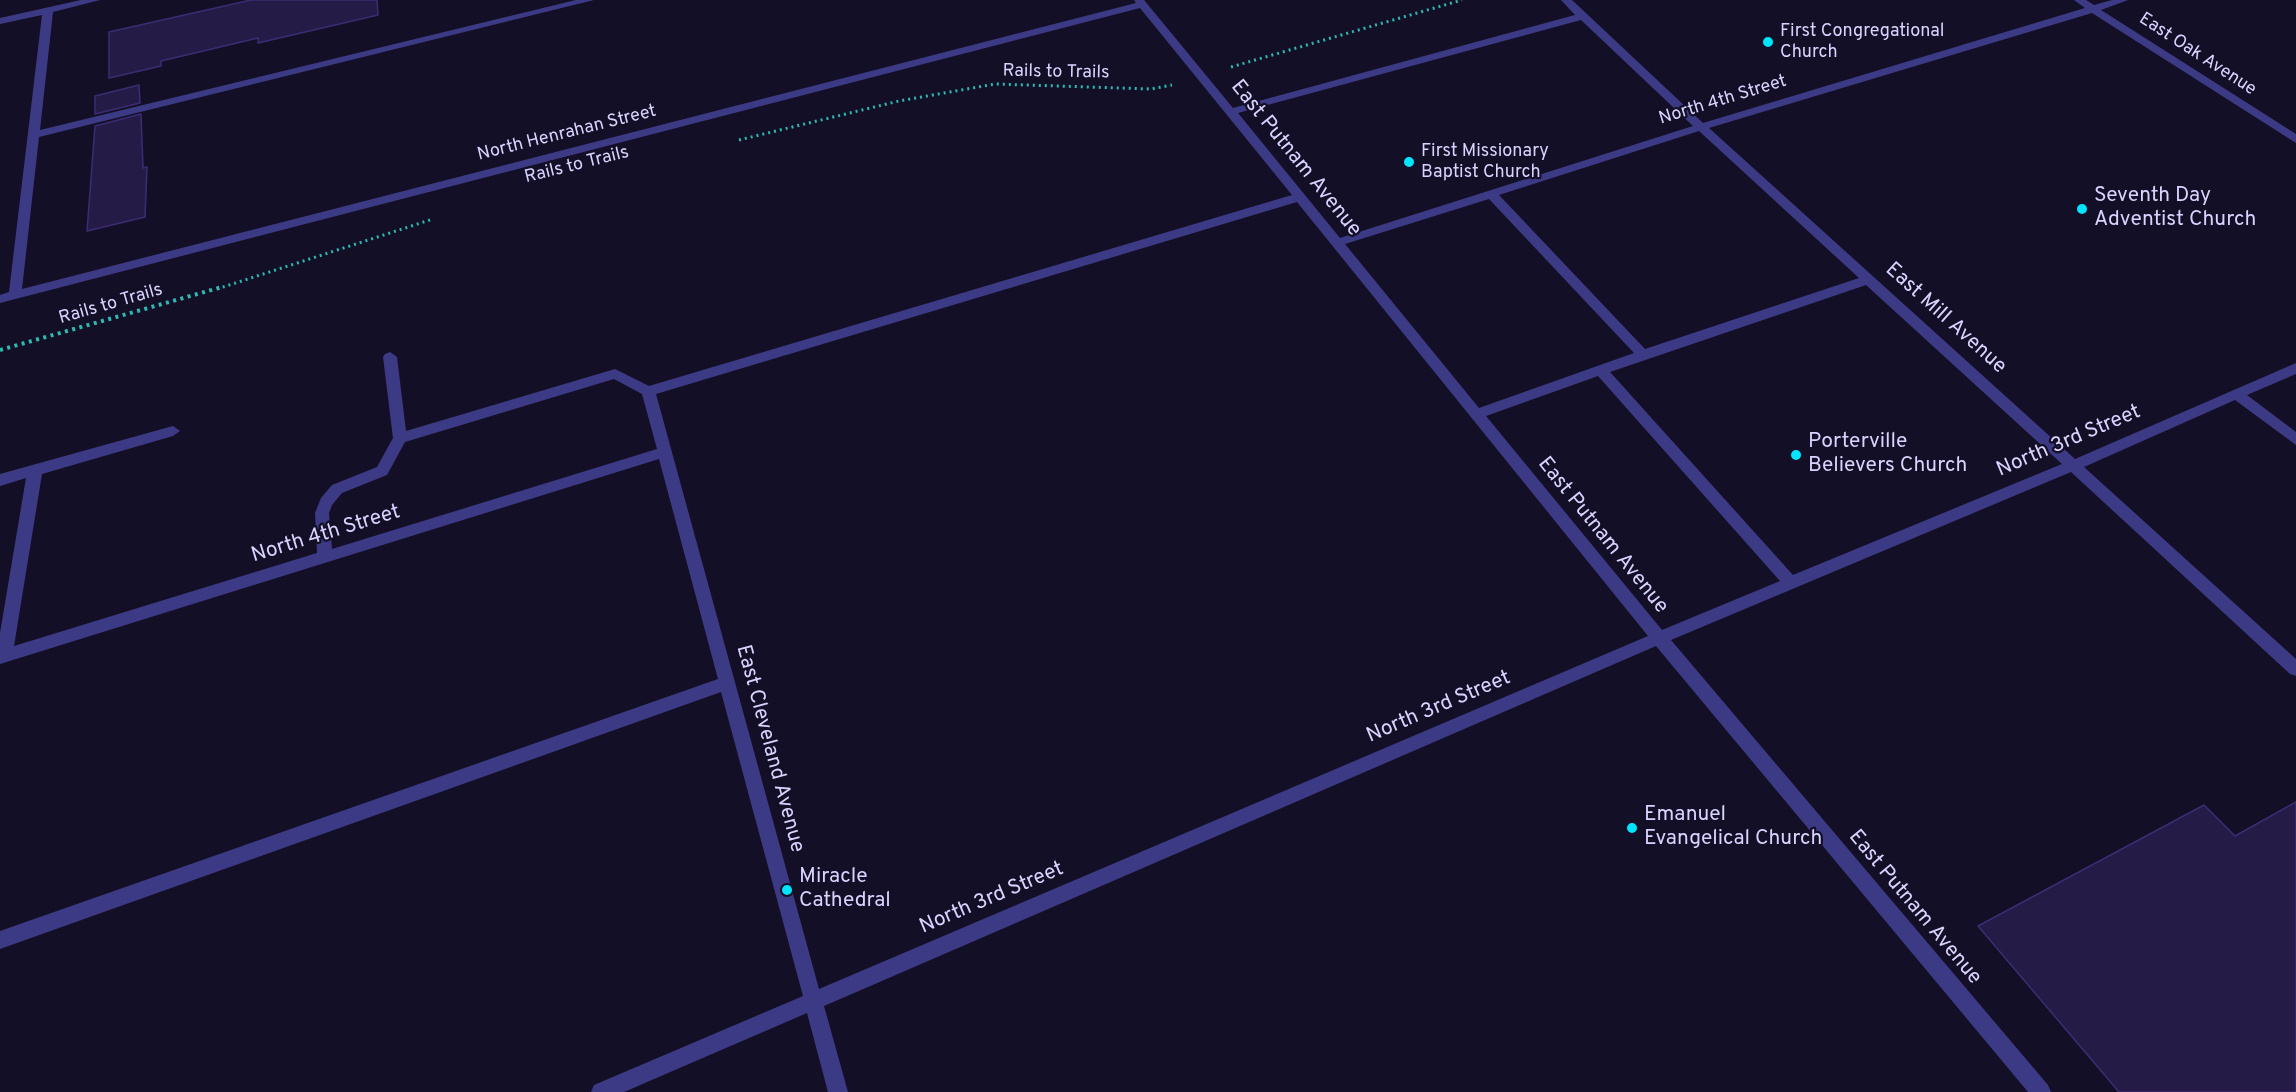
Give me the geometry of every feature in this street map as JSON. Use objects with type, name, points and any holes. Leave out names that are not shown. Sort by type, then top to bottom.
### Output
[{"type":"street","points":[[0,21],[95,0]]},
{"type":"street","points":[[34,135],[589,0]]},
{"type":"street","name":"East Mill Avenue","points":[[1566,0],[1701,127],[2296,669]]},
{"type":"street","name":"East Oak Avenue","points":[[2079,0],[2296,139]]},
{"type":"street","name":"North 4th Street","points":[[1336,243],[1701,127],[2123,0]]},
{"type":"street","name":"East Putnam Avenue","points":[[1141,2],[1659,638],[2041,1092]]},
{"type":"street","name":"North Henrahan Street","points":[[0,299],[1141,2]]},
{"type":"street","points":[[15,295],[48,10]]},
{"type":"street","points":[[1230,112],[1582,16]]},
{"type":"street","points":[[1491,194],[1643,355]]},
{"type":"street","points":[[400,438],[615,374],[648,391],[1299,197]]},
{"type":"street","points":[[1476,414],[1869,279]]},
{"type":"street","points":[[325,557],[322,513],[326,502],[337,489],[382,471],[400,438],[390,357]]},
{"type":"street","points":[[1600,370],[1791,583]]},
{"type":"street","name":"North 3rd Street","points":[[601,1092],[1659,638],[2295,370]]},
{"type":"street","name":"East Cleveland Avenue","points":[[648,391],[837,1092]]},
{"type":"street","points":[[2236,394],[2296,440]]},
{"type":"street","points":[[0,480],[173,431]]},
{"type":"street","name":"North 4th Street","points":[[2,656],[665,452]]},
{"type":"street","points":[[2,656],[35,470]]},
{"type":"street","points":[[0,940],[727,683]]},
{"type":"path","points":[[1235,66],[1462,0]]},
{"type":"path","name":"Rails to Trails","points":[[737,141],[899,101],[995,84],[1151,89],[1175,85]]},
{"type":"path","name":"Rails to Trails","points":[[0,350],[251,279],[438,218]]},
{"type":"building","points":[[251,0],[377,0],[378,15],[258,43],[258,38],[161,61],[161,66],[109,78],[109,32]]},
{"type":"building","points":[[139,85],[140,103],[95,114],[95,96]]},
{"type":"building","points":[[141,114],[143,168],[147,167],[145,217],[87,231],[95,126]]},
{"type":"building","points":[[2296,802],[2296,1092],[2119,1092],[1978,926],[2204,805],[2235,836]]},
{"type":"place","name":"First Congregational Church","points":[[1768,42]]},
{"type":"place","name":"First Missionary Baptist Church","points":[[1409,162]]},
{"type":"place","name":"Seventh Day Adventist Church","points":[[2082,209]]},
{"type":"place","name":"Porterville Believers Church","points":[[1796,455]]},
{"type":"place","name":"Emanuel Evangelical Church","points":[[1632,828]]},
{"type":"place","name":"Miracle Cathedral","points":[[787,890]]}]
